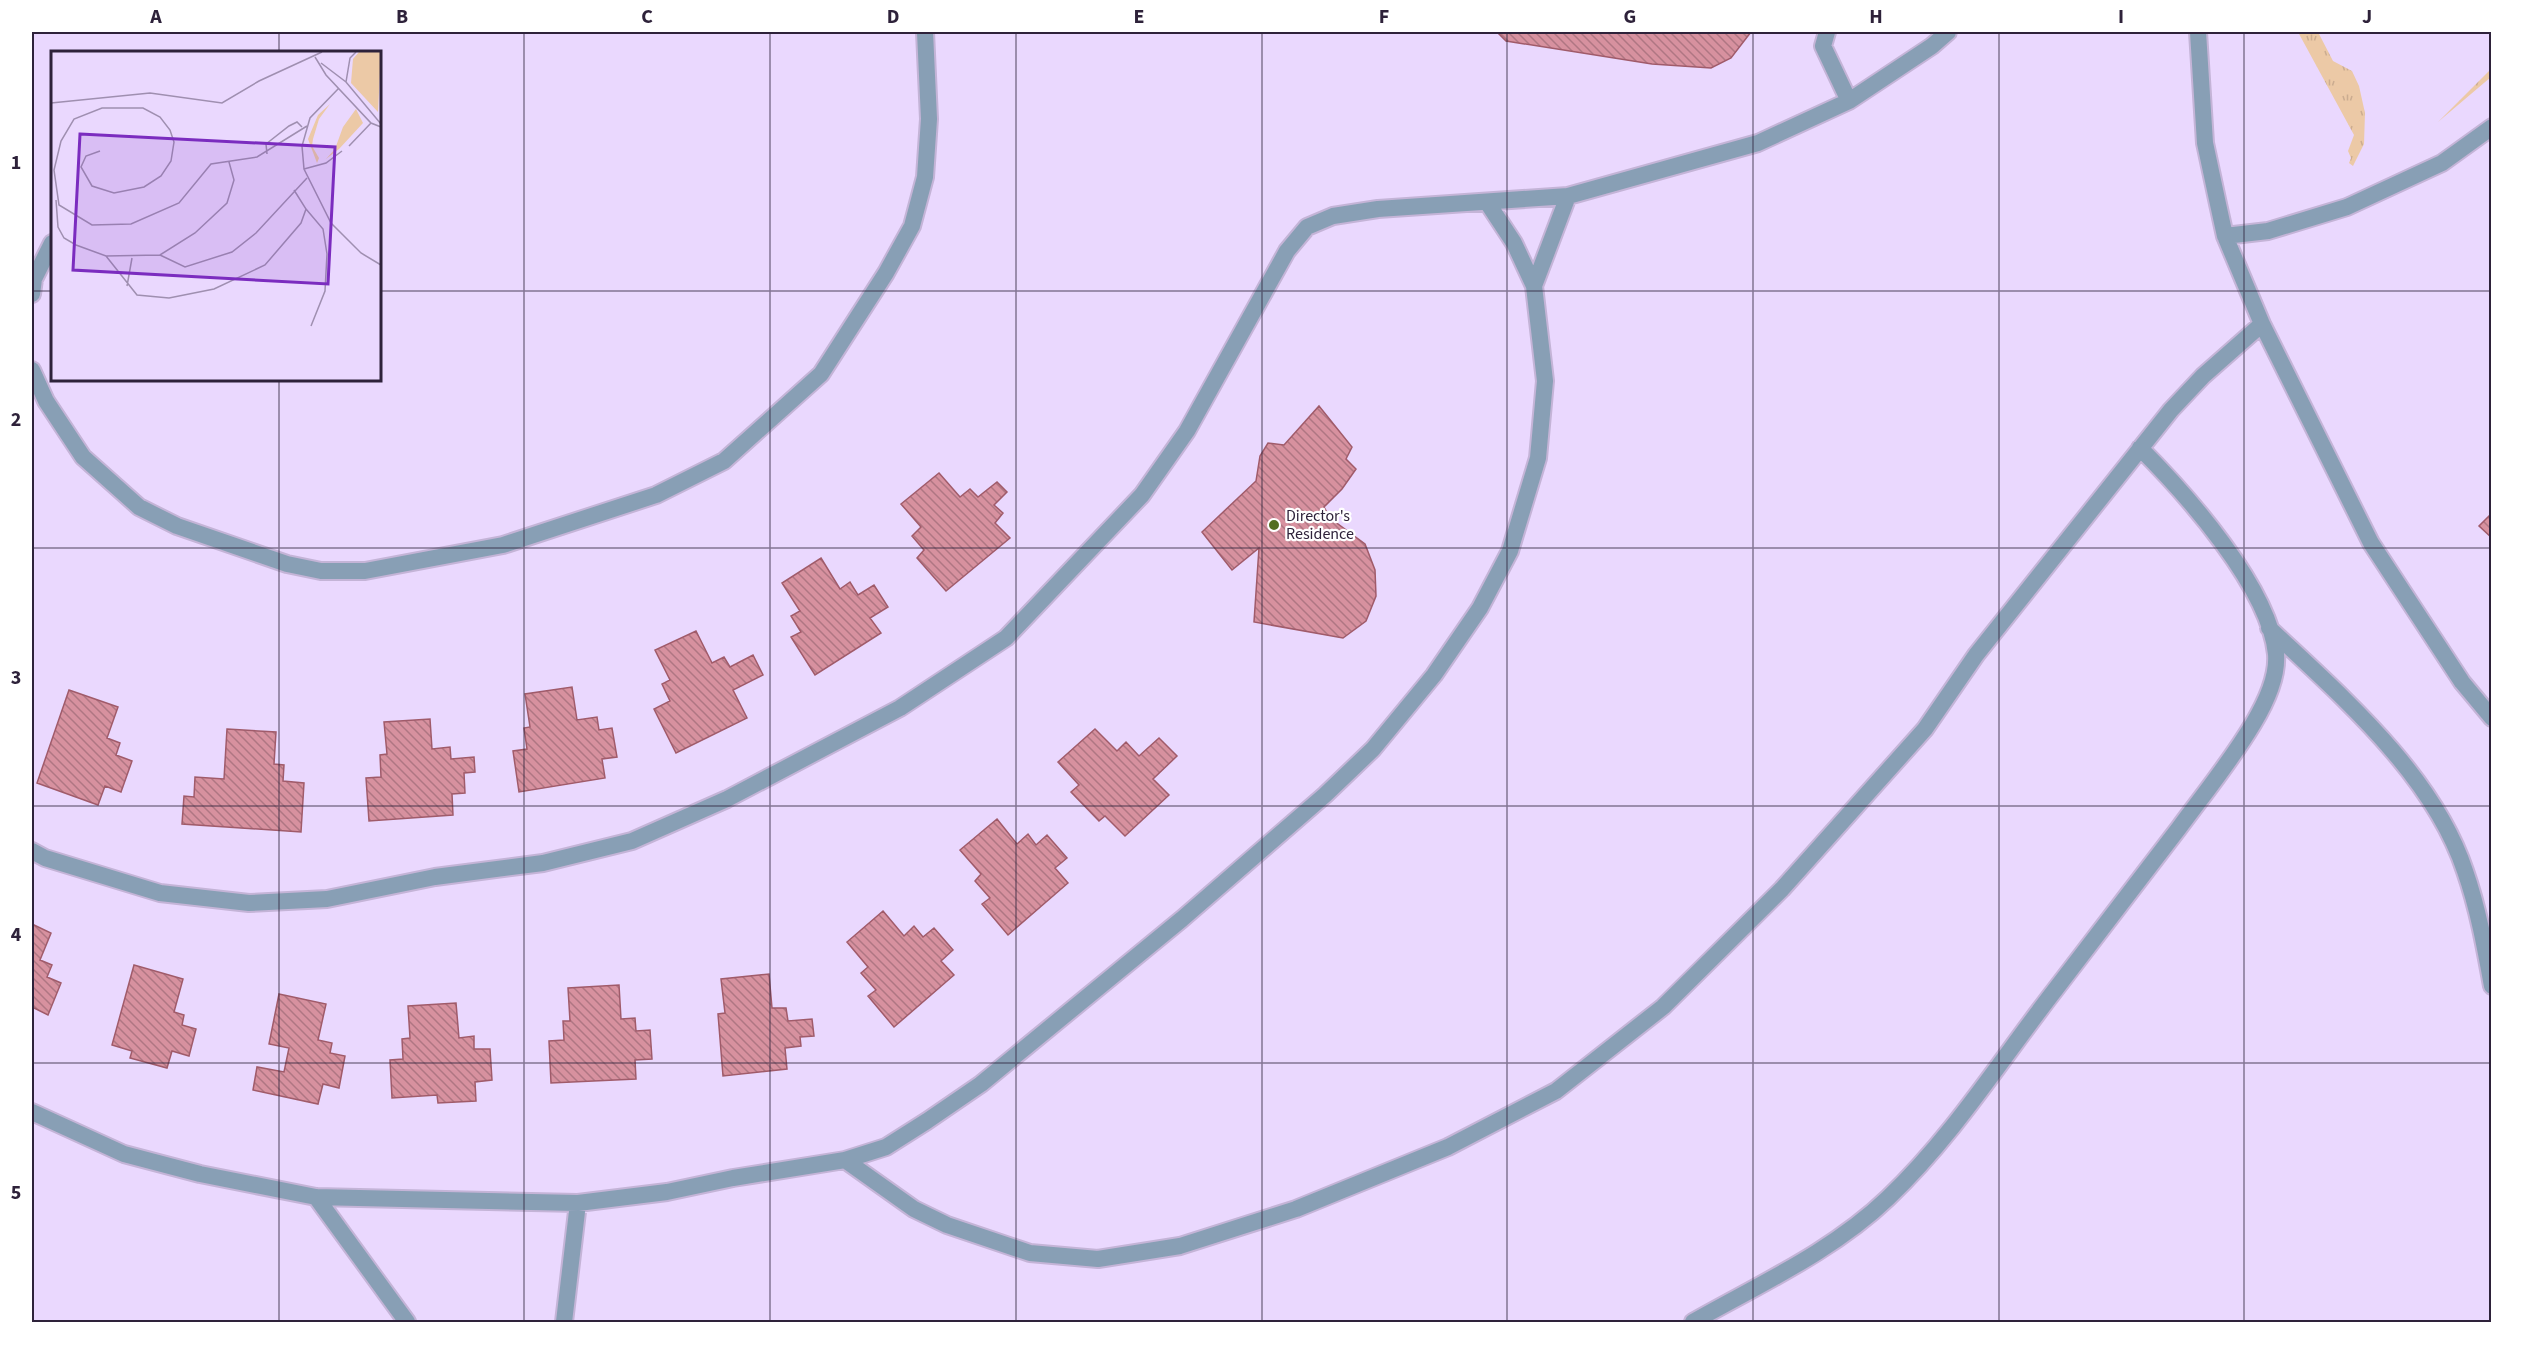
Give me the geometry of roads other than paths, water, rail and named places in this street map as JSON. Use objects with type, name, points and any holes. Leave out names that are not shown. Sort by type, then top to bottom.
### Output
[{"type":"lane","points":[[32,370],[46,401],[83,457],[139,507],[177,526],[287,564],[321,571],[365,572],[503,545],[656,495],[724,461],[821,374],[886,273],[912,226],[925,177],[929,119],[925,32]]},
{"type":"lane","points":[[1827,32],[1823,46],[1848,101]]},
{"type":"lane","points":[[32,851],[45,858],[160,893],[249,903],[327,899],[435,877],[543,863],[632,841],[727,799],[900,708],[1006,638],[1142,495],[1187,430],[1287,251],[1307,227],[1333,216],[1378,209],[1568,196],[1758,143],[1848,101],[1932,46],[1948,32]]},
{"type":"lane","points":[[2198,32],[2205,143],[2225,236],[2262,324],[2371,543],[2462,682],[2492,718]]},
{"type":"lane","points":[[2225,236],[2268,231],[2347,207],[2442,163],[2492,128]]},
{"type":"lane","points":[[1534,286],[1568,196]]},
{"type":"lane","points":[[32,1112],[124,1154],[200,1174],[316,1197],[578,1203],[667,1192],[733,1178],[845,1160],[886,1147],[981,1084],[1009,1062],[1182,919],[1325,795],[1373,749],[1434,675],[1480,608],[1510,550],[1538,458],[1545,381],[1534,286],[1514,243],[1487,202]]},
{"type":"lane","points":[[32,294],[34,279],[51,245]]},
{"type":"lane","points":[[845,1160],[914,1209],[947,1225],[1030,1254],[1098,1259],[1180,1246],[1296,1209],[1448,1147],[1556,1090],[1663,1007],[1782,889],[1925,729],[1976,655],[2140,448],[2203,376],[2262,324]]},
{"type":"lane","points":[[1693,1323],[1828,1245],[1886,1200],[1947,1137],[2038,1012],[2222,771],[2253,723],[2272,684],[2276,655],[2270,628],[2261,607],[2224,545],[2166,474],[2140,448]]},
{"type":"lane","points":[[2270,628],[2343,698],[2394,753],[2441,818],[2465,869],[2481,926],[2492,986]]},
{"type":"lane","points":[[316,1197],[407,1323]]},
{"type":"lane","points":[[564,1323],[578,1203]]},
{"type":"place","name":"Director's Residence","points":[[1274,525]]}]
